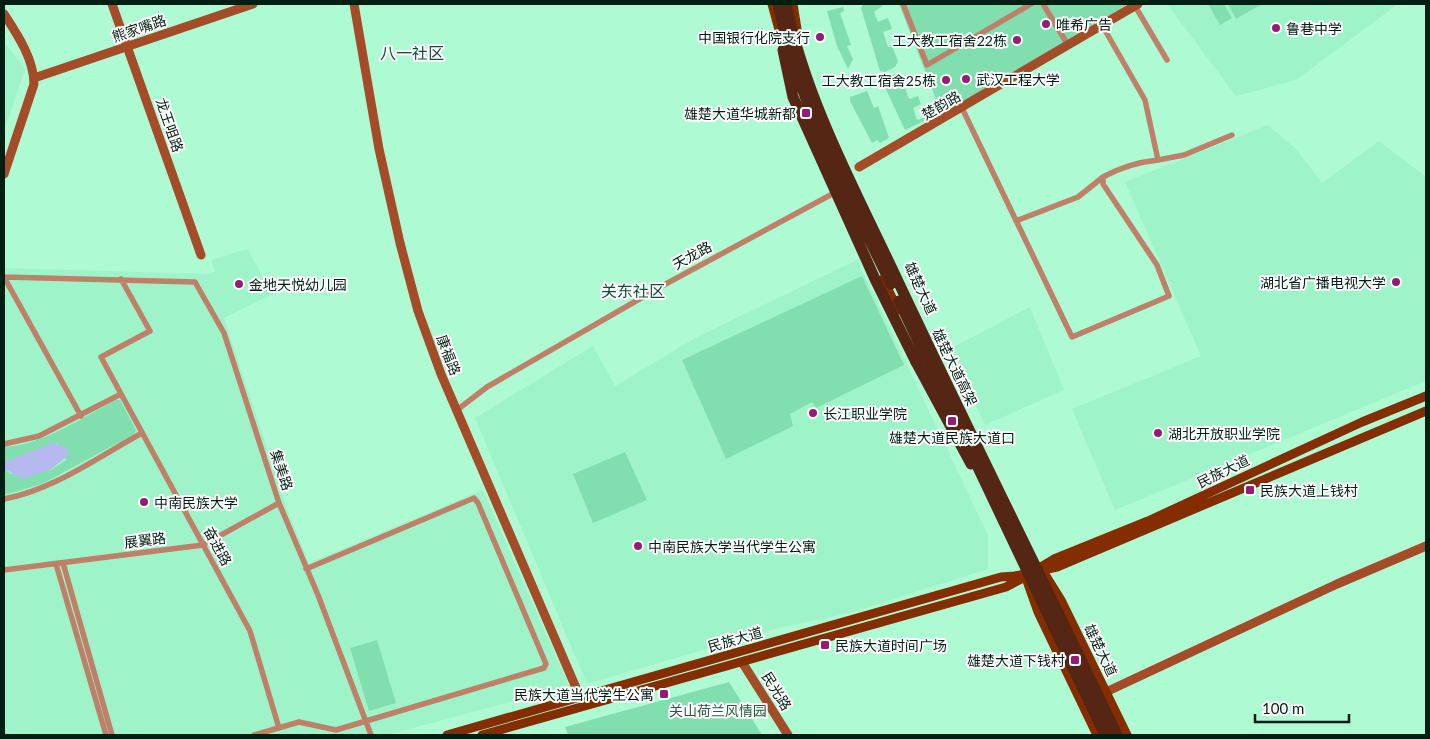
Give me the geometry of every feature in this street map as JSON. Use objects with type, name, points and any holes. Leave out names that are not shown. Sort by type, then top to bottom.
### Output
[{"type":"highway","points":[[778,4],[784,58],[793,97],[875,279],[916,362],[971,464]]},
{"type":"highway","name":"雄楚大道高架","points":[[778,4],[787,44],[812,119],[1105,735]]},
{"type":"highway","name":"雄楚大道高架","points":[[786,4],[793,37],[821,116],[993,481],[1117,735]]},
{"type":"main road","name":"雄楚大道","points":[[772,4],[792,79],[807,118],[971,464],[1033,572],[1061,600],[1127,735]]},
{"type":"main road","name":"雄楚大道","points":[[793,4],[810,79],[1033,572],[1038,612],[1097,735]]},
{"type":"main road","name":"民族大道","points":[[482,735],[1006,587],[1054,559],[1187,504],[1353,426],[1426,396]]},
{"type":"main road","name":"民族大道","points":[[446,735],[1001,577],[1057,567],[1426,411]]},
{"type":"street","name":"龙王咀路","points":[[112,4],[201,255]]},
{"type":"street","name":"熊家嘴路","points":[[34,78],[253,4]]},
{"type":"street","name":"康福路","points":[[354,4],[379,149],[400,244],[418,311],[457,410],[580,697]]},
{"type":"street","points":[[904,4],[926,65],[1031,4]]},
{"type":"street","points":[[1043,4],[1068,45]]},
{"type":"street","points":[[1136,5],[1167,60]]},
{"type":"street","name":"楚韵路","points":[[859,167],[1136,5]]},
{"type":"street","points":[[4,14],[26,54],[34,78],[34,84],[4,174]]},
{"type":"street","points":[[1102,25],[1144,100],[1158,160]]},
{"type":"street","points":[[962,108],[1072,337],[1169,296],[1157,265],[1120,213],[1103,184],[1103,177]]},
{"type":"street","points":[[1016,221],[1078,197],[1103,177],[1144,161],[1184,155],[1232,135]]},
{"type":"street","name":"天龙路","points":[[457,410],[487,387],[653,291],[840,190]]},
{"type":"street","points":[[81,416],[4,277],[121,279]]},
{"type":"street","name":"奋进路","points":[[121,279],[150,331],[101,357],[253,638],[279,728]]},
{"type":"street","name":"集美路","points":[[121,279],[195,282],[224,333],[279,503],[371,735]]},
{"type":"street","points":[[4,444],[39,436],[121,394]]},
{"type":"street","points":[[4,499],[43,487],[142,433]]},
{"type":"street","points":[[254,735],[300,722],[336,730],[544,668],[546,664],[478,503],[474,498],[306,569]]},
{"type":"street","name":"展翼路","points":[[4,570],[203,545],[279,503]]},
{"type":"street","points":[[1106,692],[1336,584],[1426,546]]},
{"type":"street","points":[[63,563],[112,735]]},
{"type":"street","points":[[56,564],[106,735]]},
{"type":"street","name":"民光路","points":[[742,662],[788,735]]},
{"type":"shaded area","name":"鲁巷中学","points":[[1167,4],[1398,4],[1296,80],[1236,96]]},
{"type":"shaded area","points":[[4,42],[25,69],[4,131]]},
{"type":"shaded area","points":[[1268,125],[1297,150],[1322,183],[1379,141],[1426,177],[1426,381],[1115,510],[1072,409],[1201,356],[1125,182]]},
{"type":"shaded area","name":"中南民族大学","points":[[247,249],[273,294],[224,318],[289,514],[309,563],[483,490],[569,686],[387,735],[4,735],[4,268],[207,274],[215,271],[211,260]]},
{"type":"shaded area","points":[[857,260],[988,535],[988,569],[850,613],[778,628],[587,684],[475,418],[593,346],[615,386],[695,338]]},
{"type":"shaded area","points":[[1030,307],[1064,390],[985,425],[950,349]]},
{"type":"green space","points":[[863,4],[885,4],[874,12],[878,22],[888,18],[892,29],[883,32],[888,47],[892,46],[898,61],[895,67],[885,72],[880,71],[861,8]]},
{"type":"green space","name":"武汉工程大学","points":[[899,4],[1128,4],[943,117]]},
{"type":"green space","points":[[1208,4],[1224,4],[1232,18],[1220,25]]},
{"type":"green space","points":[[1228,4],[1262,4],[1236,19]]},
{"type":"green space","points":[[843,7],[844,11],[840,13],[851,45],[847,46],[853,59],[848,69],[837,46],[827,11]]},
{"type":"green space","points":[[899,72],[906,81],[903,82],[909,99],[918,96],[921,104],[913,108],[917,120],[924,118],[924,121],[905,130],[882,81]]},
{"type":"green space","points":[[867,91],[874,108],[878,106],[889,138],[880,143],[877,140],[872,143],[850,101],[850,97]]},
{"type":"green space","points":[[862,276],[904,365],[816,408],[812,402],[790,414],[793,426],[726,459],[682,360]]},
{"type":"green space","points":[[116,400],[120,400],[136,430],[134,434],[42,484],[4,495],[4,469],[11,474],[51,470],[66,460],[57,443],[4,462],[4,447],[19,445],[48,436]]},
{"type":"green space","points":[[625,452],[647,500],[593,523],[573,474]]},
{"type":"green space","points":[[377,640],[396,703],[369,711],[350,648]]},
{"type":"green space","name":"关山荷兰风情园","points":[[729,682],[762,735],[568,735],[565,727]]},
{"type":"water","points":[[54,443],[65,447],[69,455],[51,469],[24,479],[4,469],[4,462]]},
{"type":"place","name":"唯希广告","points":[[1046,24]]},
{"type":"place","name":"鲁巷中学","points":[[1276,28]]},
{"type":"place","name":"中国银行化院支行","points":[[820,37]]},
{"type":"place","name":"工大教工宿舍22栋","points":[[1017,40]]},
{"type":"place","name":"武汉工程大学","points":[[966,79]]},
{"type":"place","name":"工大教工宿舍25栋","points":[[946,80]]},
{"type":"place","name":"雄楚大道华城新都","points":[[806,113]]},
{"type":"place","name":"湖北省广播电视大学","points":[[1396,282]]},
{"type":"place","name":"金地天悦幼儿园","points":[[239,284]]},
{"type":"place","name":"长江职业学院","points":[[813,413]]},
{"type":"place","name":"雄楚大道民族大道口","points":[[952,421]]},
{"type":"place","name":"湖北开放职业学院","points":[[1158,433]]},
{"type":"place","name":"民族大道上钱村","points":[[1250,490]]},
{"type":"place","name":"中南民族大学","points":[[144,502]]},
{"type":"place","name":"中南民族大学当代学生公寓","points":[[638,546]]},
{"type":"place","name":"民族大道时间广场","points":[[825,645]]},
{"type":"place","name":"雄楚大道下钱村","points":[[1075,660]]},
{"type":"place","name":"民族大道当代学生公寓","points":[[664,694]]},
{"type":"district","name":"八一社区","points":[[412,52]]},
{"type":"district","name":"关东社区","points":[[633,290]]}]
